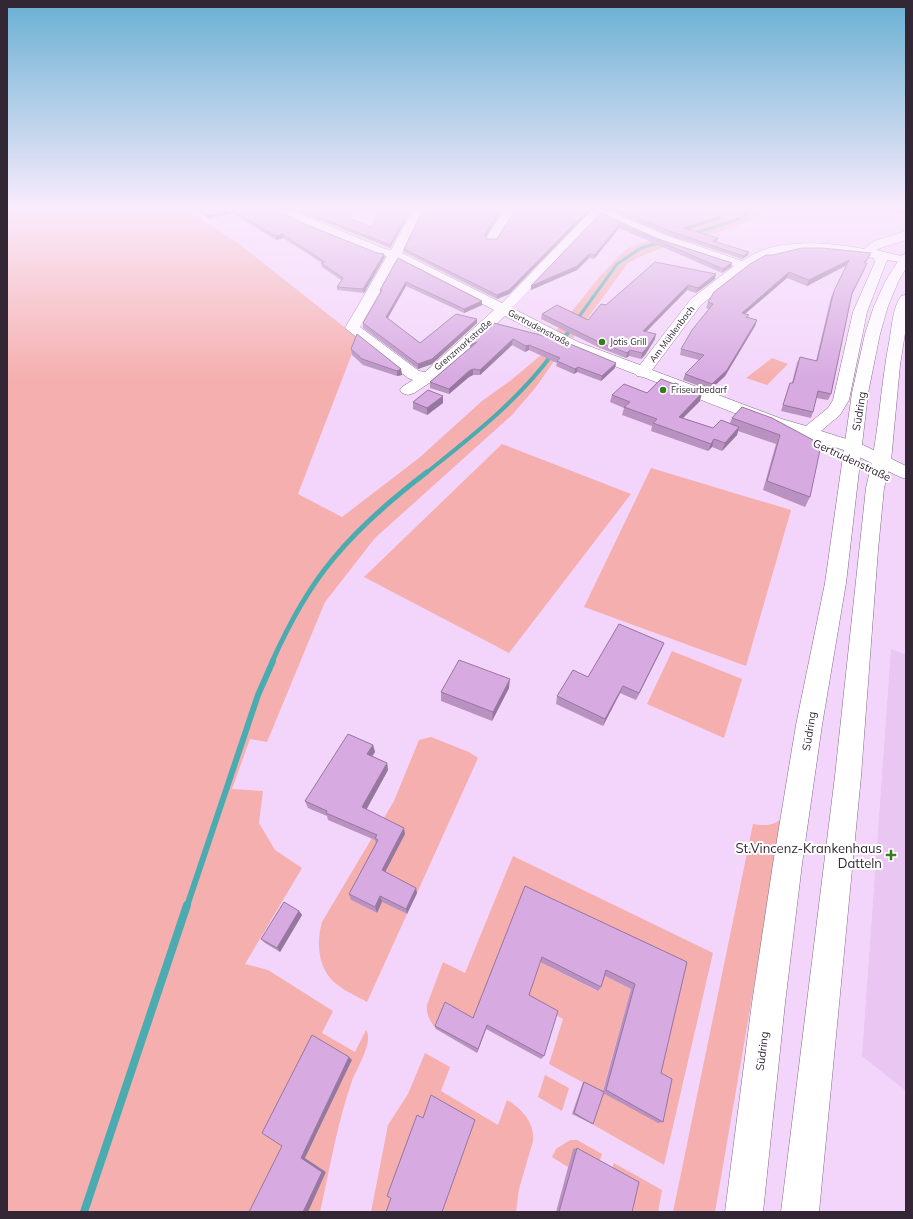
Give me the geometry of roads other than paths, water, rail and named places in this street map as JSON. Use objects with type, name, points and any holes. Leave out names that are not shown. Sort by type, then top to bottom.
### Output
[{"type":"street","points":[[388,267],[352,328],[414,375],[428,377]]},
{"type":"street","name":"Gertrudenstraße","points":[[421,267],[573,346],[776,423],[880,467]]},
{"type":"street","name":"Grenzmarkstraße","points":[[408,390],[428,377],[504,309],[544,267]]},
{"type":"street","name":"Am Mühlenbach","points":[[642,373],[696,302],[741,267]]},
{"type":"street","name":"Südring","points":[[809,432],[834,411],[841,400],[860,312],[879,267]]},
{"type":"street","name":"Südring","points":[[744,1212],[760,1063],[795,813],[821,653],[830,619],[880,467],[871,337],[890,285],[900,267]]},
{"type":"street","name":"Südring","points":[[800,1212],[848,776],[875,488],[880,467],[892,365],[902,310],[906,299]]},
{"type":"street","name":"Gertrudenstraße","points":[[776,423],[809,432],[880,467]]},
{"type":"waterway","points":[[573,325],[615,267]]},
{"type":"waterway","points":[[562,341],[574,324]]},
{"type":"waterway","points":[[426,473],[510,402],[525,387],[553,353]]},
{"type":"waterway","points":[[272,662],[299,609],[315,583],[333,559],[354,535],[377,513],[427,472]]},
{"type":"waterway","points":[[187,906],[258,695],[273,661]]},
{"type":"waterway","points":[[84,1212],[187,905]]},
{"type":"place","name":"Jotis Grill","points":[[602,342]]},
{"type":"place","name":"Friseurbedarf","points":[[663,390]]},
{"type":"place","name":"St.Vincenz-Krankenhaus Datteln","points":[[891,855]]}]
